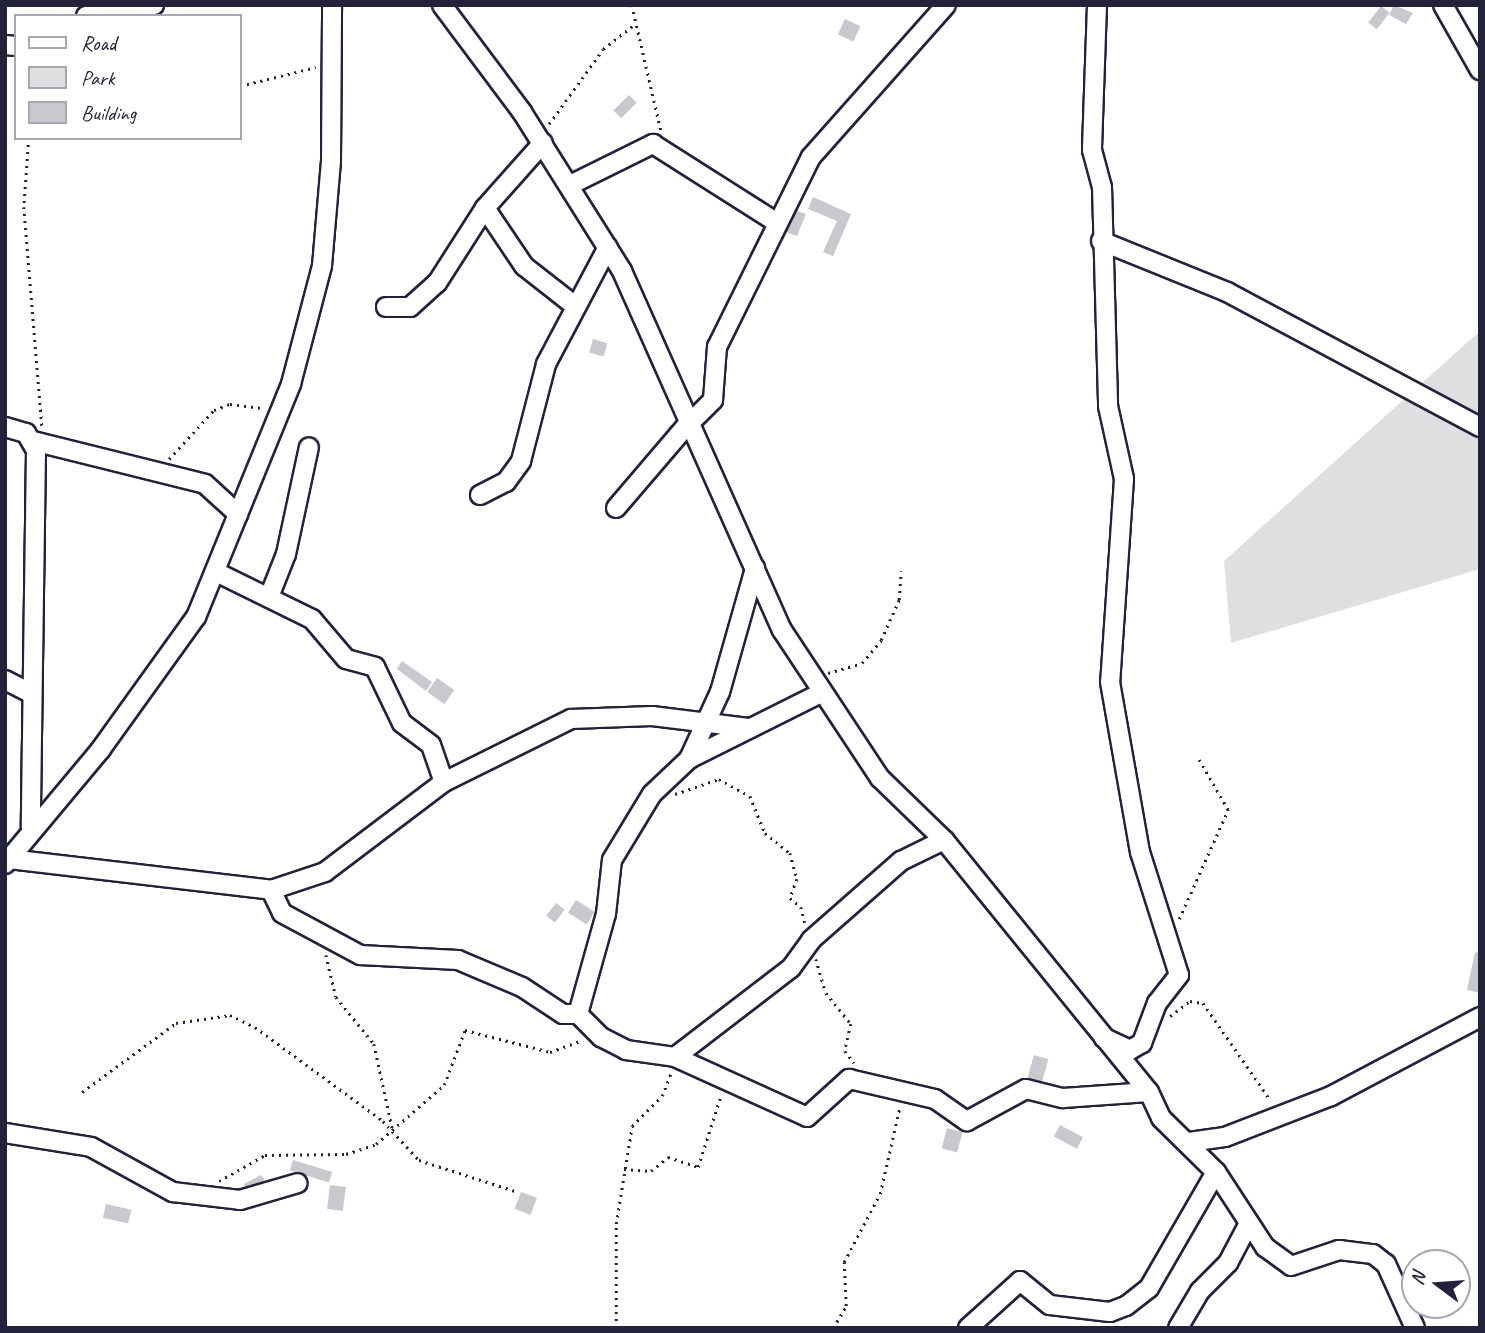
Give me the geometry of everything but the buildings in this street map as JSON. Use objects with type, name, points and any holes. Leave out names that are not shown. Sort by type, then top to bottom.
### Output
[{"type":"street","points":[[98,14],[154,5]]},
{"type":"street","points":[[332,5],[334,64],[322,266],[282,407],[216,572],[185,634],[101,749],[31,827],[7,861],[271,890],[344,859],[444,782],[571,719],[709,720],[750,728]]},
{"type":"street","points":[[442,5],[540,139],[608,247],[692,420],[755,568],[807,675],[880,778],[944,840],[1096,1035],[1149,1092],[1161,1118],[1189,1142],[1216,1172],[1247,1227],[1291,1266],[1339,1250],[1373,1254],[1386,1264],[1415,1328]]},
{"type":"street","points":[[616,508],[692,420],[713,400],[717,347],[748,297],[776,222],[824,140],[946,5]]},
{"type":"street","points":[[1096,1035],[1130,1050],[1146,1033],[1157,1003],[1178,979],[1172,950],[1140,852],[1110,682],[1124,480],[1108,406],[1101,241],[1102,187],[1092,150],[1097,5]]},
{"type":"street","points":[[1443,5],[1480,70]]},
{"type":"street","points":[[386,307],[401,309],[421,299],[485,208],[540,139]]},
{"type":"street","points":[[570,185],[629,151],[661,145],[776,222]]},
{"type":"street","points":[[485,208],[524,266],[574,305]]},
{"type":"street","points":[[1101,241],[1227,292],[1480,427]]},
{"type":"street","points":[[480,495],[506,482],[521,461],[546,364],[574,305],[608,247]]},
{"type":"street","points":[[5,426],[38,442],[205,484],[238,514]]},
{"type":"street","points":[[31,827],[31,693],[38,549],[38,442]]},
{"type":"street","points":[[269,597],[286,554],[309,447]]},
{"type":"street","points":[[689,759],[709,720],[755,568]]},
{"type":"street","points":[[216,572],[325,628],[346,659],[380,673],[402,723],[431,745],[444,782]]},
{"type":"street","points":[[5,680],[31,693]]},
{"type":"street","points":[[578,1014],[606,914],[612,860],[652,794],[689,759],[821,693]]},
{"type":"street","points":[[675,1057],[791,968],[811,940],[901,862],[944,840]]},
{"type":"street","points":[[271,890],[282,914],[360,955],[458,960],[522,987],[563,1014],[578,1014],[601,1037],[641,1054],[675,1057],[807,1117],[844,1079],[871,1082],[935,1100],[967,1121],[1026,1088],[1063,1098],[1149,1092]]},
{"type":"street","points":[[1189,1142],[1225,1137],[1331,1096],[1480,1017]]},
{"type":"street","points":[[5,1133],[79,1144],[173,1192],[240,1199],[298,1183]]},
{"type":"street","points":[[968,1328],[1020,1281],[1050,1304],[1110,1312],[1126,1307],[1149,1287],[1216,1172]]},
{"type":"street","points":[[1178,1328],[1200,1291],[1228,1263],[1247,1227]]},
{"type":"path","points":[[632,5],[660,108],[661,145]]},
{"type":"path","points":[[540,139],[603,49],[635,24]]},
{"type":"path","points":[[242,86],[334,64]]},
{"type":"path","points":[[29,140],[24,207],[38,442]]},
{"type":"path","points":[[154,471],[214,410],[282,407]]},
{"type":"path","points":[[807,675],[862,663],[881,640],[899,600],[901,571]]},
{"type":"path","points":[[1172,950],[1185,894],[1228,810],[1199,760]]},
{"type":"path","points":[[652,794],[667,796],[719,779],[750,796],[765,833],[790,853],[797,880],[790,898],[801,907],[826,993],[851,1024],[845,1051],[871,1082]]},
{"type":"path","points":[[316,933],[336,997],[374,1044],[393,1131]]},
{"type":"path","points":[[1146,1033],[1190,1001],[1203,1003],[1269,1100],[1284,1112]]},
{"type":"path","points":[[82,1092],[176,1023],[230,1015],[256,1027],[393,1131],[419,1160],[515,1191]]},
{"type":"path","points":[[206,1194],[231,1170],[265,1154],[346,1154],[393,1131],[444,1085],[462,1031],[550,1052],[601,1037]]},
{"type":"path","points":[[616,1328],[616,1224],[632,1126],[662,1096],[675,1057]]},
{"type":"path","points":[[624,1169],[651,1171],[668,1157],[698,1167],[726,1082]]},
{"type":"path","points":[[833,1328],[846,1306],[844,1262],[880,1194],[903,1093]]},
{"type":"green space","points":[[1480,331],[1480,569],[1231,643],[1224,561]]}]
